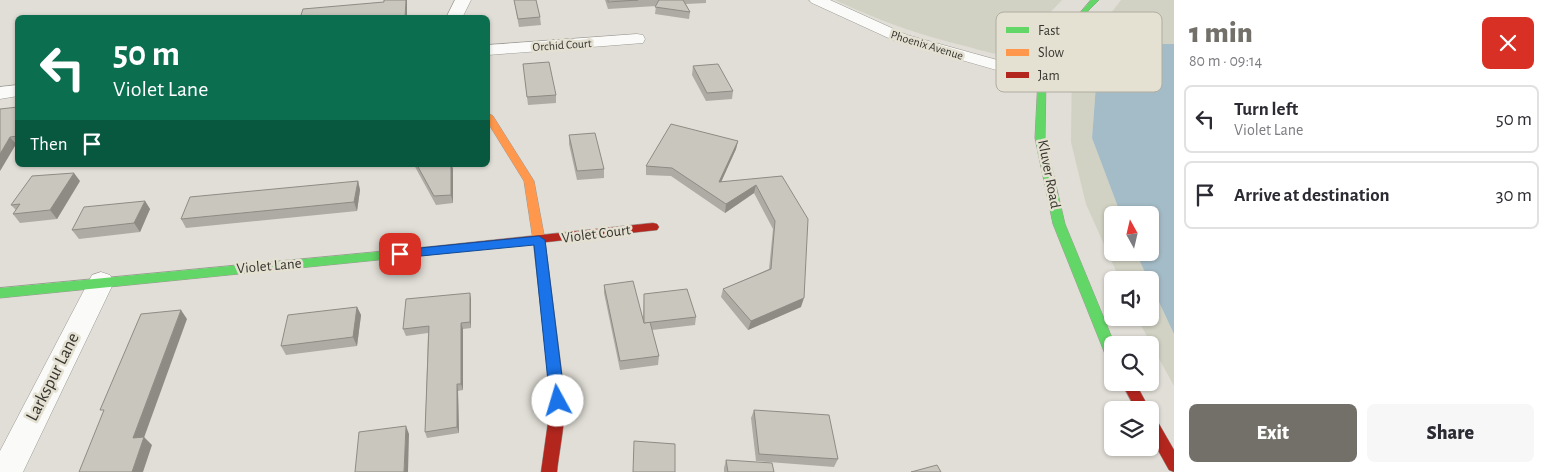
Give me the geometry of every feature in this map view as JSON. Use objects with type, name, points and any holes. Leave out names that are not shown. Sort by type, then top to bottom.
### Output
[{"type":"street","points":[[456,15],[463,0]]},
{"type":"street","name":"Phoenix Avenue","points":[[817,0],[901,38],[996,65]]},
{"type":"street","name":"Kluver Road","points":[[1083,12],[1095,0]]},
{"type":"street","name":"Orchid Court","points":[[490,50],[637,39]]},
{"type":"street","points":[[0,93],[15,90]]},
{"type":"street","name":"Kluver Road","points":[[1042,92],[1040,138],[1059,224],[1105,336]]},
{"type":"street","points":[[490,119],[529,181],[539,240],[558,401],[549,472]]},
{"type":"street","name":"Violet Court","points":[[539,240],[653,227]]},
{"type":"street","name":"Violet Lane","points":[[0,293],[539,240]]},
{"type":"street","name":"Larkspur Lane","points":[[6,472],[101,282]]},
{"type":"street","points":[[1159,438],[1174,465]]},
{"type":"shaded area","points":[[835,0],[1062,0],[1051,12],[996,12],[996,54],[932,37]]},
{"type":"shaded area","points":[[1121,0],[1174,0],[1174,44],[1162,44],[1162,12],[1112,12]]},
{"type":"shaded area","points":[[1072,92],[1095,92],[1092,138],[1118,206],[1104,206],[1104,244],[1086,204],[1071,142]]},
{"type":"shaded area","points":[[1112,261],[1140,261],[1145,271],[1116,271]]},
{"type":"shaded area","points":[[1159,302],[1174,334],[1174,386],[1159,358],[1159,336],[1147,336],[1141,326],[1159,326]]},
{"type":"water","points":[[1162,44],[1174,44],[1174,334],[1159,302],[1159,271],[1144,271],[1140,261],[1159,261],[1159,206],[1118,206],[1092,138],[1095,92],[1162,92]]},
{"type":"building","points":[[384,0],[406,0],[405,15],[301,15],[303,9],[384,2]]},
{"type":"building","points":[[514,0],[536,0],[540,17],[518,19]]},
{"type":"building","points":[[608,0],[638,0],[608,2]]},
{"type":"building","points":[[659,0],[683,0],[690,12],[655,7]]},
{"type":"building","points":[[549,62],[556,95],[527,97],[523,64]]},
{"type":"building","points":[[718,64],[733,91],[707,93],[693,66]]},
{"type":"building","points":[[15,107],[15,136],[10,137],[0,154],[0,109]]},
{"type":"building","points":[[671,124],[738,141],[719,182],[782,176],[808,219],[804,298],[751,321],[723,289],[771,269],[775,221],[756,185],[726,204],[672,168],[646,166]]},
{"type":"building","points":[[595,133],[604,169],[577,171],[569,135]]},
{"type":"building","points":[[418,167],[451,167],[451,195],[434,196]]},
{"type":"building","points":[[74,173],[50,210],[13,214],[20,204],[11,205],[32,176]]},
{"type":"building","points":[[358,181],[354,202],[181,219],[190,197]]},
{"type":"building","points":[[145,201],[134,223],[72,230],[84,207]]},
{"type":"building","points":[[633,281],[644,323],[650,322],[659,356],[620,361],[604,285]]},
{"type":"building","points":[[687,289],[696,317],[644,323],[644,294]]},
{"type":"building","points":[[470,293],[470,322],[461,323],[461,384],[457,384],[457,427],[425,432],[429,326],[403,329],[406,299]]},
{"type":"building","points":[[357,307],[353,337],[281,346],[288,315]]},
{"type":"building","points":[[181,310],[133,438],[144,437],[132,472],[79,472],[104,410],[100,410],[141,314]]},
{"type":"building","points":[[754,410],[829,415],[838,459],[759,454]]},
{"type":"building","points":[[406,426],[404,472],[355,472],[359,432]]},
{"type":"building","points":[[634,441],[675,444],[675,472],[633,472]]},
{"type":"building","points":[[726,460],[772,463],[774,472],[728,472]]},
{"type":"building","points":[[937,465],[941,472],[911,472]]},
{"type":"traffic: fast","points":[[1083,12],[1095,0]]},
{"type":"traffic: fast","points":[[1042,92],[1040,138],[1059,224],[1105,336]]},
{"type":"traffic: fast","points":[[0,293],[428,251]]},
{"type":"traffic: slow","points":[[490,119],[529,181],[539,240],[556,382]]},
{"type":"traffic: jam","points":[[428,251],[653,227]]},
{"type":"traffic: jam","points":[[549,472],[558,401],[556,382]]},
{"type":"traffic: jam","points":[[1133,391],[1138,401]]},
{"type":"traffic: jam","points":[[1159,438],[1174,465]]},
{"type":"route","points":[[400,254],[539,240],[558,401]]}]
